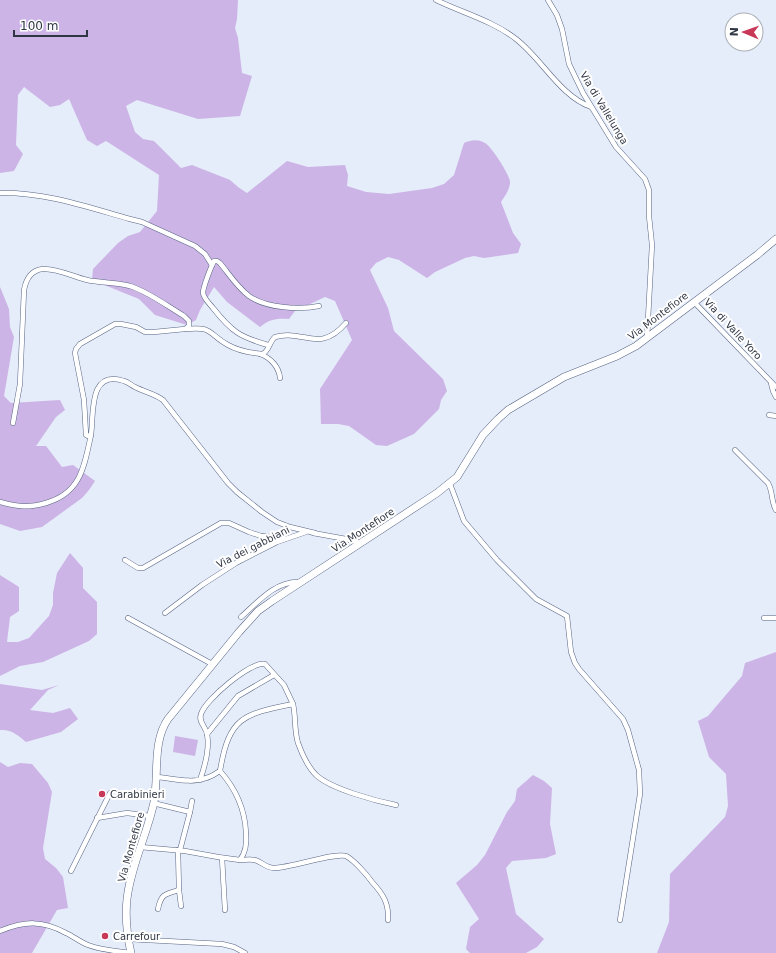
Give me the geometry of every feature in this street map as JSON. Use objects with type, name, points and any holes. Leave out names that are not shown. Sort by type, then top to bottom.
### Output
[{"type":"main road","name":"Via Montefiore","points":[[131,953],[126,916],[127,899],[133,870],[153,803],[159,742],[163,726],[239,632],[258,611],[450,484],[460,473],[483,435],[505,412],[564,377],[617,356],[647,338],[776,239]]},
{"type":"street","points":[[436,0],[496,26],[511,35],[530,51],[566,92],[579,102],[591,107]]},
{"type":"street","name":"Via di Vallelunga","points":[[548,0],[556,12],[561,26],[565,52],[570,67],[591,107],[616,147],[641,174],[649,186],[649,216],[652,245],[647,338]]},
{"type":"street","points":[[0,194],[18,193],[59,199],[142,222],[195,246],[205,254],[212,265]]},
{"type":"street","points":[[268,345],[242,336],[233,330],[205,298],[203,293],[204,288],[214,261],[218,261],[242,290],[251,297],[260,301],[298,308],[319,306]]},
{"type":"street","points":[[13,423],[20,384],[24,290],[27,280],[38,270],[52,269],[87,280],[135,288],[186,318],[190,322],[189,327],[180,330]]},
{"type":"street","name":"Via di Valle Yoro","points":[[694,302],[776,387]]},
{"type":"street","points":[[260,354],[265,353],[273,338],[278,336],[317,340],[327,338],[338,332],[346,323]]},
{"type":"street","points":[[91,435],[87,436],[85,433],[84,400],[75,353],[79,345],[115,324],[136,327],[146,332],[198,328],[205,329],[228,345],[260,354],[268,358],[275,365],[280,378]]},
{"type":"street","points":[[0,502],[16,506],[32,507],[57,500],[65,495],[75,483],[84,466],[91,435],[92,404],[97,391],[103,383],[117,380],[125,381],[136,388],[155,394],[163,400],[228,483],[258,509],[281,524],[316,533]]},
{"type":"street","points":[[771,383],[776,397]]},
{"type":"street","points":[[769,414],[776,416]]},
{"type":"street","points":[[735,450],[768,483],[772,490],[776,510]]},
{"type":"street","points":[[450,484],[464,521],[493,556],[531,594],[543,603],[567,616],[570,648],[575,663],[618,712],[627,727],[638,762],[640,790],[620,920]]},
{"type":"street","points":[[125,560],[138,568],[143,568],[223,523],[231,524],[261,536],[288,538]]},
{"type":"street","name":"Via dei gabbiani","points":[[165,613],[202,585],[236,563],[288,538],[303,533],[316,533],[360,543]]},
{"type":"street","points":[[241,618],[278,586],[289,582],[301,582]]},
{"type":"street","points":[[128,618],[212,664]]},
{"type":"street","points":[[764,618],[776,618]]},
{"type":"street","points":[[200,780],[207,753],[208,734],[200,719],[200,715],[207,704],[220,690],[259,664],[266,664],[285,687],[293,704],[298,744],[316,775],[330,784],[348,792],[384,803],[396,805]]},
{"type":"street","points":[[208,734],[238,696],[274,675]]},
{"type":"street","points":[[156,776],[189,780],[200,780],[207,778],[220,771],[227,742],[231,733],[240,722],[246,717],[265,709],[293,704]]},
{"type":"street","points":[[220,771],[235,791],[245,817],[246,846],[240,860]]},
{"type":"street","points":[[71,871],[110,793]]},
{"type":"street","points":[[181,906],[179,850],[192,801]]},
{"type":"street","points":[[153,803],[190,812]]},
{"type":"street","points":[[97,818],[127,813],[150,816]]},
{"type":"street","points":[[140,847],[179,850],[222,858],[254,860],[265,866],[276,868],[312,862],[333,856],[346,856],[370,878],[382,894],[388,907],[388,920]]},
{"type":"street","points":[[222,858],[225,910]]},
{"type":"street","points":[[158,909],[162,896],[180,890]]},
{"type":"street","points":[[0,931],[16,925],[37,923],[66,932],[93,947],[131,953]]},
{"type":"street","points":[[128,939],[222,944],[234,947],[245,953]]},
{"type":"shaded area","points":[[0,0],[238,0],[235,28],[238,38],[242,73],[252,76],[240,116],[198,119],[137,100],[126,106],[135,132],[143,139],[154,141],[181,168],[192,165],[230,180],[247,193],[287,161],[308,167],[345,165],[348,175],[347,186],[366,192],[389,194],[432,188],[444,184],[454,175],[464,143],[477,140],[488,145],[500,161],[509,178],[509,187],[501,202],[513,233],[521,244],[518,253],[484,258],[474,256],[465,258],[435,272],[427,278],[399,260],[388,257],[376,263],[370,270],[388,308],[394,331],[443,379],[447,391],[441,400],[439,409],[414,434],[387,446],[376,445],[349,426],[338,424],[321,424],[320,389],[352,340],[335,301],[325,297],[295,311],[289,319],[273,320],[260,327],[227,302],[214,287],[200,310],[196,320],[187,325],[155,315],[139,299],[92,280],[93,269],[118,243],[128,236],[140,232],[157,211],[159,175],[106,141],[97,146],[87,140],[69,99],[60,105],[50,107],[24,87],[18,95],[16,145],[23,154],[14,171],[0,173]]},
{"type":"shaded area","points":[[0,287],[9,309],[10,327],[14,337],[4,396],[11,403],[60,400],[65,410],[56,417],[36,446],[46,446],[62,467],[73,465],[95,481],[82,498],[42,527],[20,531],[0,524]]},
{"type":"shaded area","points":[[70,553],[83,568],[83,588],[97,602],[97,634],[89,641],[43,662],[20,666],[0,676],[0,575],[19,587],[19,611],[10,617],[7,642],[18,642],[29,638],[49,616],[53,605],[53,593],[57,573]]},
{"type":"shaded area","points":[[776,652],[776,953],[657,953],[669,922],[670,874],[725,817],[728,806],[726,774],[709,757],[698,721],[708,716],[742,676],[745,663]]},
{"type":"shaded area","points":[[0,684],[42,690],[59,685],[48,690],[30,710],[53,713],[70,708],[78,719],[61,732],[26,742],[11,732],[0,730]]},
{"type":"shaded area","points":[[175,736],[198,740],[195,756],[173,752]]},
{"type":"shaded area","points":[[0,762],[8,767],[20,763],[32,764],[48,783],[52,792],[43,848],[45,859],[56,868],[63,877],[68,908],[57,910],[32,953],[0,953]]},
{"type":"shaded area","points":[[533,775],[544,781],[552,788],[550,824],[556,854],[546,858],[512,861],[506,868],[516,914],[544,939],[537,947],[526,953],[470,953],[466,949],[470,927],[479,919],[456,883],[477,865],[485,855],[507,812],[515,801],[517,789]]},
{"type":"place","name":"Carabinieri","points":[[102,794]]},
{"type":"place","name":"Carrefour","points":[[105,936]]}]
